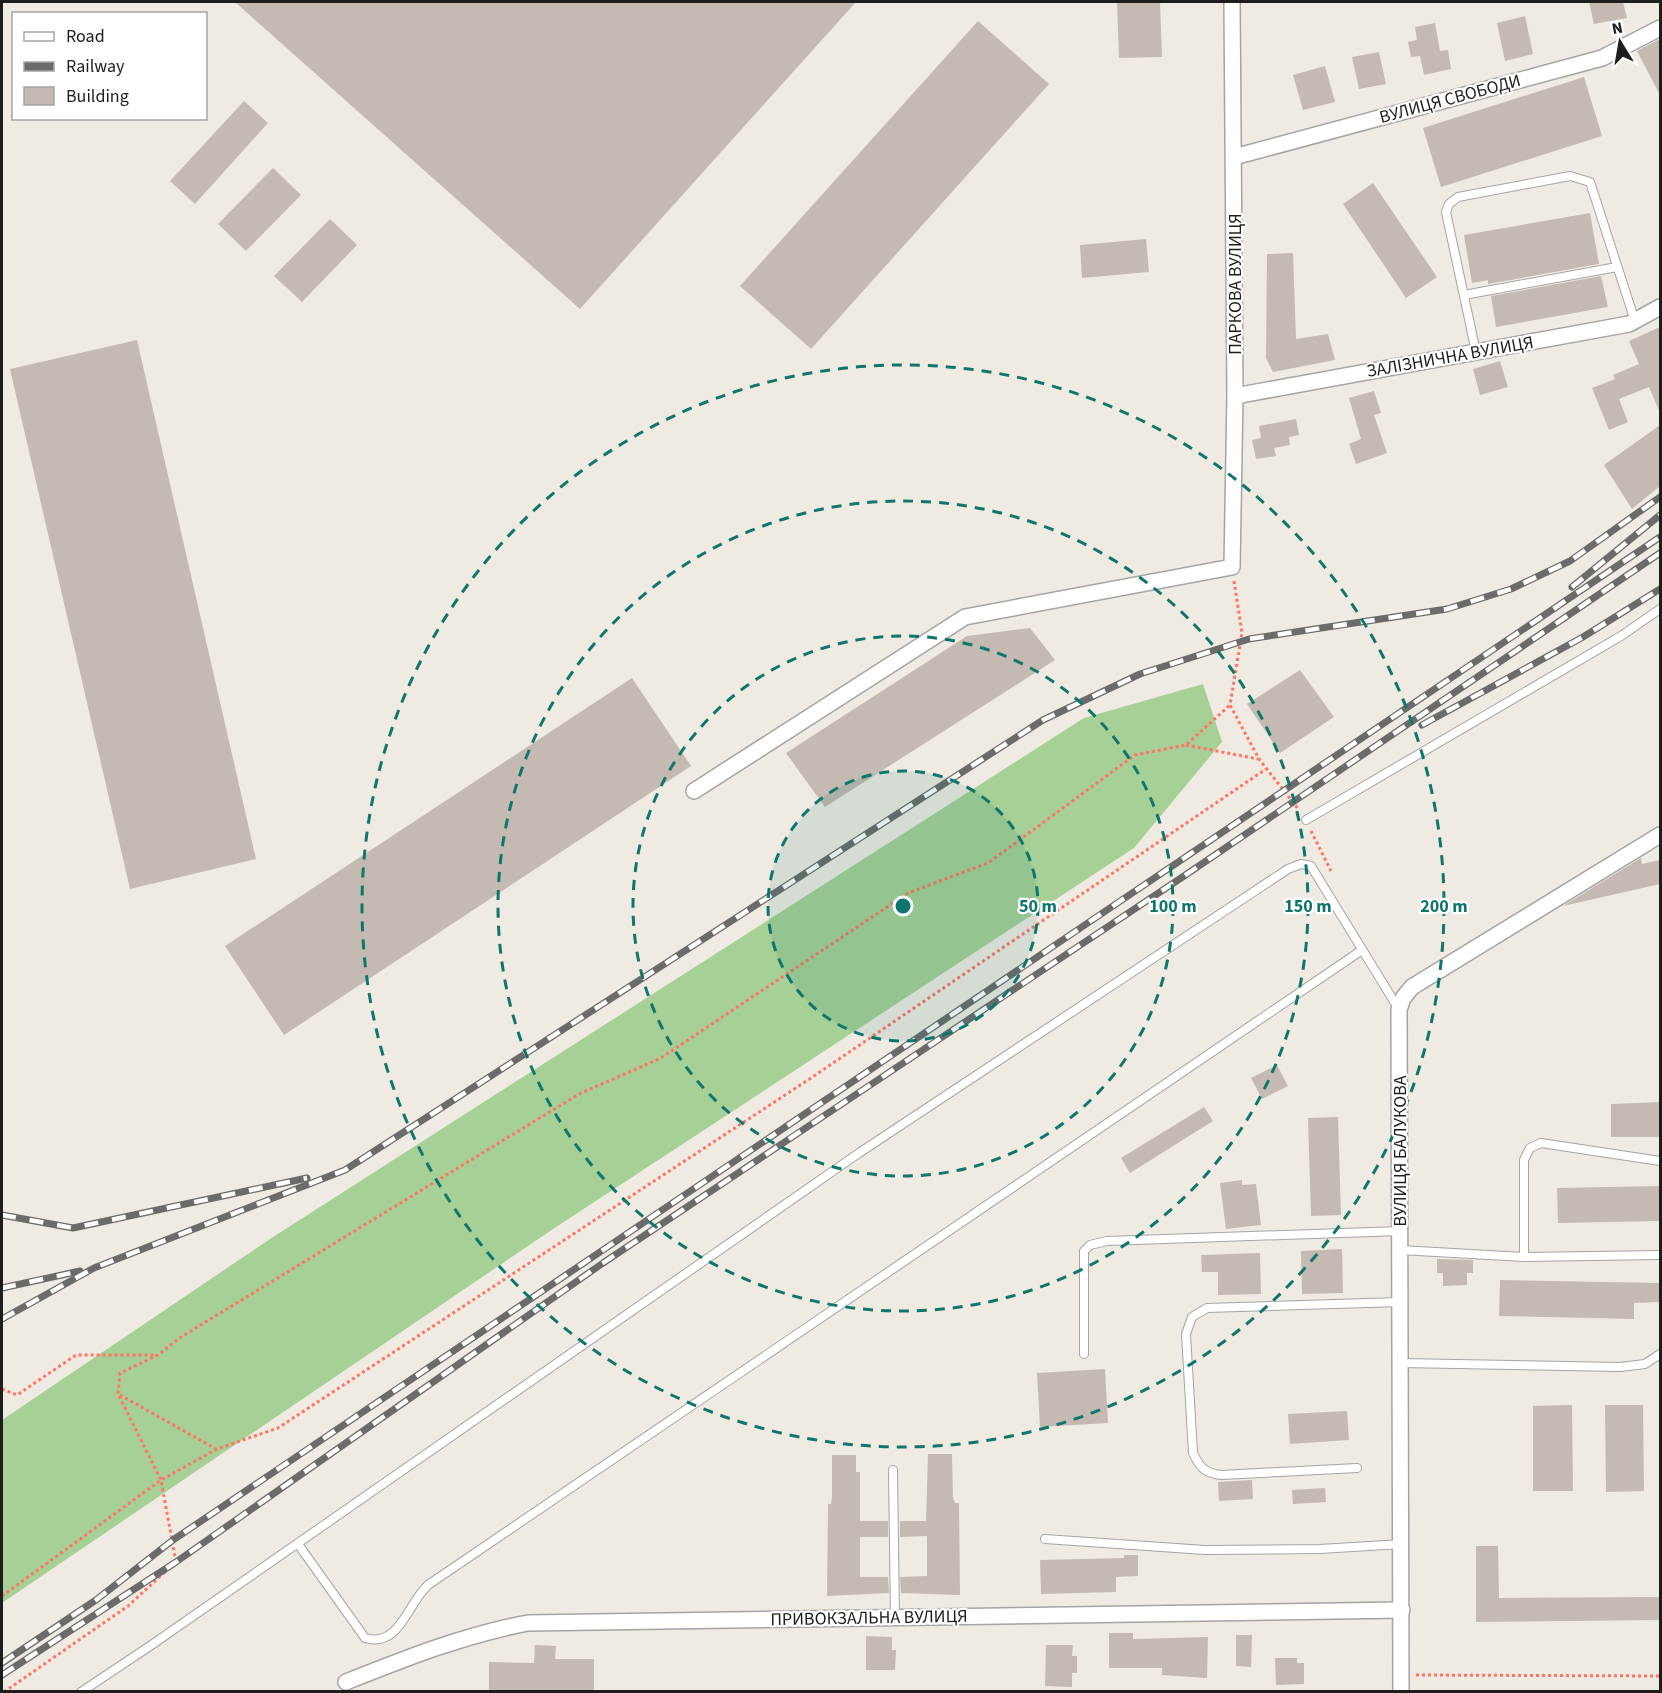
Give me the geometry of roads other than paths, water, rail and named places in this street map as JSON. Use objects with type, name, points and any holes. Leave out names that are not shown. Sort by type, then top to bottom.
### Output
[{"type":"street","name":"ПАРКОВА ВУЛИЦЯ","points":[[694,791],[965,617],[1232,567],[1235,396],[1232,2]]},
{"type":"street","name":"ВУЛИЦЯ СВОБОДИ","points":[[1234,157],[1602,58],[1660,28]]},
{"type":"street","name":"ЗАЛІЗНИЧНА ВУЛИЦЯ","points":[[1235,396],[1629,324],[1660,307]]},
{"type":"street","points":[[1399,1010],[1403,998],[1412,987],[1660,835]]},
{"type":"street","name":"ВУЛИЦЯ БАЛУКОВА","points":[[1399,1010],[1403,1660],[1401,1692]]},
{"type":"street","name":"ПРИВОКЗАЛЬНА ВУЛИЦЯ","points":[[346,1682],[418,1653],[488,1631],[528,1623],[1402,1610]]},
{"type":"lane","points":[[1476,352],[1446,212],[1449,204],[1458,198],[1570,176],[1590,182],[1635,321]]},
{"type":"lane","points":[[1464,295],[1617,267]]},
{"type":"lane","points":[[1305,820],[1621,636],[1660,609]]},
{"type":"lane","points":[[81,1692],[298,1544],[859,1153],[1288,869],[1301,864],[1311,866],[1399,1010]]},
{"type":"lane","points":[[298,1544],[365,1638],[378,1642],[391,1636],[408,1613],[416,1596],[428,1585],[1362,950]]},
{"type":"lane","points":[[1524,1257],[1524,1160],[1530,1148],[1541,1143],[1660,1161]]},
{"type":"lane","points":[[1084,1354],[1084,1251],[1089,1245],[1107,1241],[1400,1231]]},
{"type":"lane","points":[[1401,1251],[1524,1257],[1660,1255]]},
{"type":"lane","points":[[1357,1468],[1221,1476],[1208,1473],[1199,1465],[1193,1453],[1186,1334],[1192,1317],[1207,1308],[1400,1302]]},
{"type":"lane","points":[[1401,1363],[1620,1367],[1645,1364],[1660,1354]]},
{"type":"lane","points":[[893,1470],[895,1618]]},
{"type":"lane","points":[[1045,1539],[1205,1550],[1320,1549],[1402,1544]]},
{"type":"railway","points":[[2,1319],[94,1268],[345,1170],[1043,720],[1140,674],[1249,639],[1447,609],[1511,589],[1570,561],[1660,497]]},
{"type":"railway","points":[[1572,587],[1660,515]]},
{"type":"railway","points":[[2,1663],[96,1600],[173,1540],[1660,537]]},
{"type":"railway","points":[[2,1675],[176,1562],[603,1263],[1184,876],[1660,553]]},
{"type":"railway","points":[[1422,725],[1583,637],[1660,589]]},
{"type":"railway","points":[[2,1215],[73,1228],[307,1178]]},
{"type":"railway","points":[[2,1288],[80,1271]]}]
